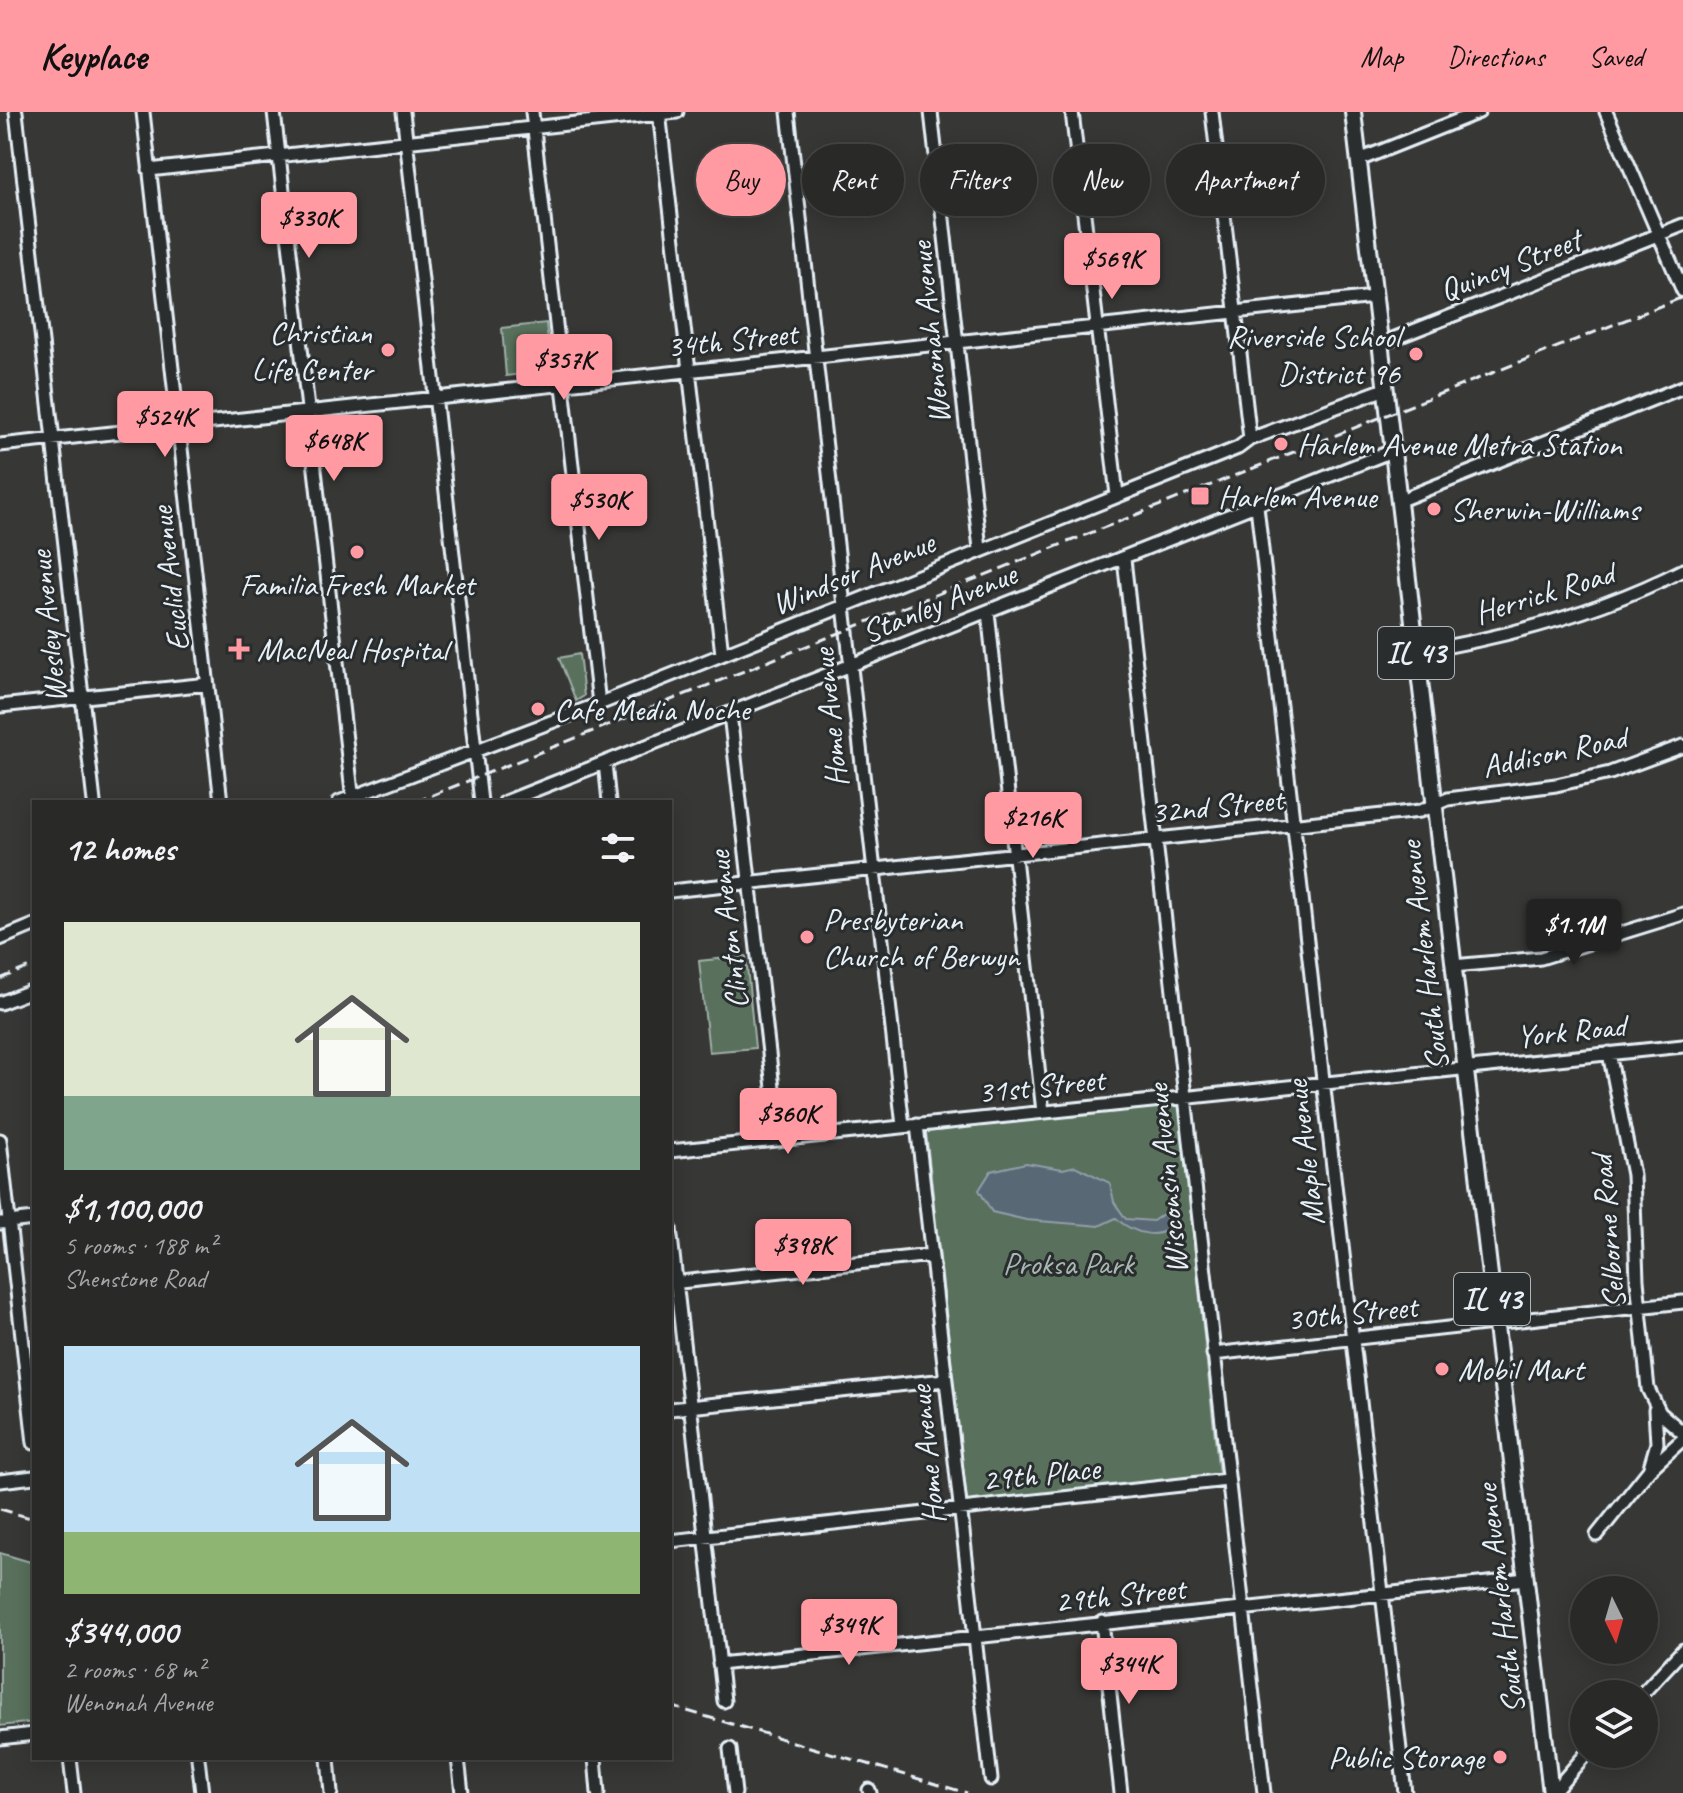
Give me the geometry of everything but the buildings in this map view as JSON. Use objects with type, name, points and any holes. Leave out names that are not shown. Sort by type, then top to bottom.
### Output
[{"type":"main road","name":"South Harlem Avenue","points":[[1353,112],[1552,1793]]},
{"type":"street","name":"Wesley Avenue","points":[[16,112],[94,800]]},
{"type":"street","name":"Euclid Avenue","points":[[143,112],[221,800]]},
{"type":"street","points":[[274,112],[353,799]]},
{"type":"street","points":[[403,112],[481,800]]},
{"type":"street","points":[[532,112],[599,704]]},
{"type":"street","points":[[149,170],[677,112]]},
{"type":"street","name":"Home Avenue","points":[[788,112],[903,1126]]},
{"type":"street","name":"Wenonah Avenue","points":[[931,112],[980,549]]},
{"type":"street","points":[[1072,112],[1117,495]]},
{"type":"street","points":[[1212,112],[1250,439]]},
{"type":"street","points":[[1359,160],[1479,112]]},
{"type":"street","points":[[1606,112],[1683,291]]},
{"type":"street","points":[[659,113],[722,654]]},
{"type":"street","name":"Quincy Street","points":[[1380,344],[1683,225]]},
{"type":"street","name":"34th Street","points":[[0,445],[1374,297]]},
{"type":"street","points":[[1398,501],[1683,387]]},
{"type":"street","name":"Windsor Avenue","points":[[353,799],[475,748],[599,704],[1238,448],[1250,439],[1385,389]]},
{"type":"street","name":"Stanley Avenue","points":[[510,800],[1392,451]]},
{"type":"street","name":"Maple Avenue","points":[[1257,506],[1405,1793]]},
{"type":"street","name":"Wisconsin Avenue","points":[[1124,559],[1264,1793]]},
{"type":"street","name":"Herrick Road","points":[[1416,652],[1532,629],[1608,604],[1683,570]]},
{"type":"street","points":[[988,612],[1043,1112]]},
{"type":"street","points":[[0,706],[208,684]]},
{"type":"street","name":"Clinton Avenue","points":[[730,714],[779,1140]]},
{"type":"street","name":"Addison Road","points":[[1434,805],[1448,799],[1556,785],[1610,773],[1683,746]]},
{"type":"street","points":[[605,763],[609,800]]},
{"type":"street","name":"32nd Street","points":[[672,891],[1420,811],[1434,805]]},
{"type":"street","points":[[1453,966],[1541,958],[1682,915]]},
{"type":"street","points":[[0,939],[32,926]]},
{"type":"street","points":[[0,1003],[32,991]]},
{"type":"street","name":"York Road","points":[[1465,1067],[1683,1046]]},
{"type":"street","name":"Selborne Road","points":[[1609,1053],[1633,1175],[1646,1374],[1654,1405],[1657,1443],[1649,1470]]},
{"type":"street","name":"31st Street","points":[[672,1151],[1465,1067]]},
{"type":"street","name":"Home Avenue","points":[[917,1125],[991,1779]]},
{"type":"street","points":[[0,1140],[5,1222],[32,1428]]},
{"type":"street","points":[[5,1222],[32,1219]]},
{"type":"street","points":[[674,1283],[931,1255]]},
{"type":"street","points":[[672,1256],[724,1701]]},
{"type":"street","name":"30th Street","points":[[1213,1354],[1683,1302]]},
{"type":"street","points":[[672,1409],[945,1380]]},
{"type":"street","points":[[1597,1535],[1649,1470],[1683,1436],[1654,1405]]},
{"type":"street","points":[[0,1481],[32,1477]]},
{"type":"street","name":"29th Place","points":[[672,1541],[1227,1480]]},
{"type":"street","name":"29th Street","points":[[719,1664],[1526,1579]]},
{"type":"street","points":[[1102,1622],[1121,1793]]},
{"type":"street","points":[[1655,1680],[1683,1650]]},
{"type":"street","points":[[0,1738],[32,1734]]},
{"type":"street","points":[[730,1749],[735,1793]]},
{"type":"street","points":[[70,1760],[74,1793]]},
{"type":"street","points":[[198,1760],[202,1793]]},
{"type":"street","points":[[328,1760],[331,1793]]},
{"type":"street","points":[[458,1760],[462,1793]]},
{"type":"street","points":[[595,1760],[598,1793]]},
{"type":"street","points":[[1552,1793],[1574,1768]]},
{"type":"green space","points":[[546,323],[551,371],[506,376],[502,328]]},
{"type":"green space","points":[[579,654],[584,696],[576,701],[559,658]]},
{"type":"green space","points":[[746,956],[755,1048],[709,1052],[699,961]]},
{"type":"green space","name":"Proksa Park","points":[[1179,1104],[1219,1475],[967,1502],[926,1132]]},
{"type":"green space","points":[[0,1553],[32,1562],[32,1722],[0,1726]]},
{"type":"water","points":[[1026,1163],[1063,1169],[1075,1166],[1110,1183],[1114,1202],[1126,1219],[1153,1221],[1166,1212],[1177,1217],[1165,1231],[1148,1234],[1130,1228],[1116,1218],[1099,1226],[1026,1220],[992,1212],[979,1190],[991,1171]]},
{"type":"railway","points":[[420,800],[1683,297]]},
{"type":"railway","points":[[0,979],[32,966]]},
{"type":"railway","points":[[0,1509],[32,1518]]},
{"type":"railway","points":[[672,1707],[967,1793]]},
{"type":"place","name":"Christian Life Center","points":[[388,350]]},
{"type":"place","name":"Riverside School District 96","points":[[1416,354]]},
{"type":"place","name":"Harlem Avenue Metra Station","points":[[1281,444]]},
{"type":"place","name":"Harlem Avenue","points":[[1200,496]]},
{"type":"place","name":"Sherwin-Williams","points":[[1434,509]]},
{"type":"place","name":"Familia Fresh Market","points":[[357,552]]},
{"type":"place","name":"MacNeal Hospital","points":[[239,649]]},
{"type":"place","name":"Cafe Media Noche","points":[[538,709]]},
{"type":"place","name":"Presbyterian Church of Berwyn","points":[[807,937]]},
{"type":"place","name":"Mobil Mart","points":[[1442,1369]]},
{"type":"place","name":"Public Storage","points":[[1500,1757]]}]
